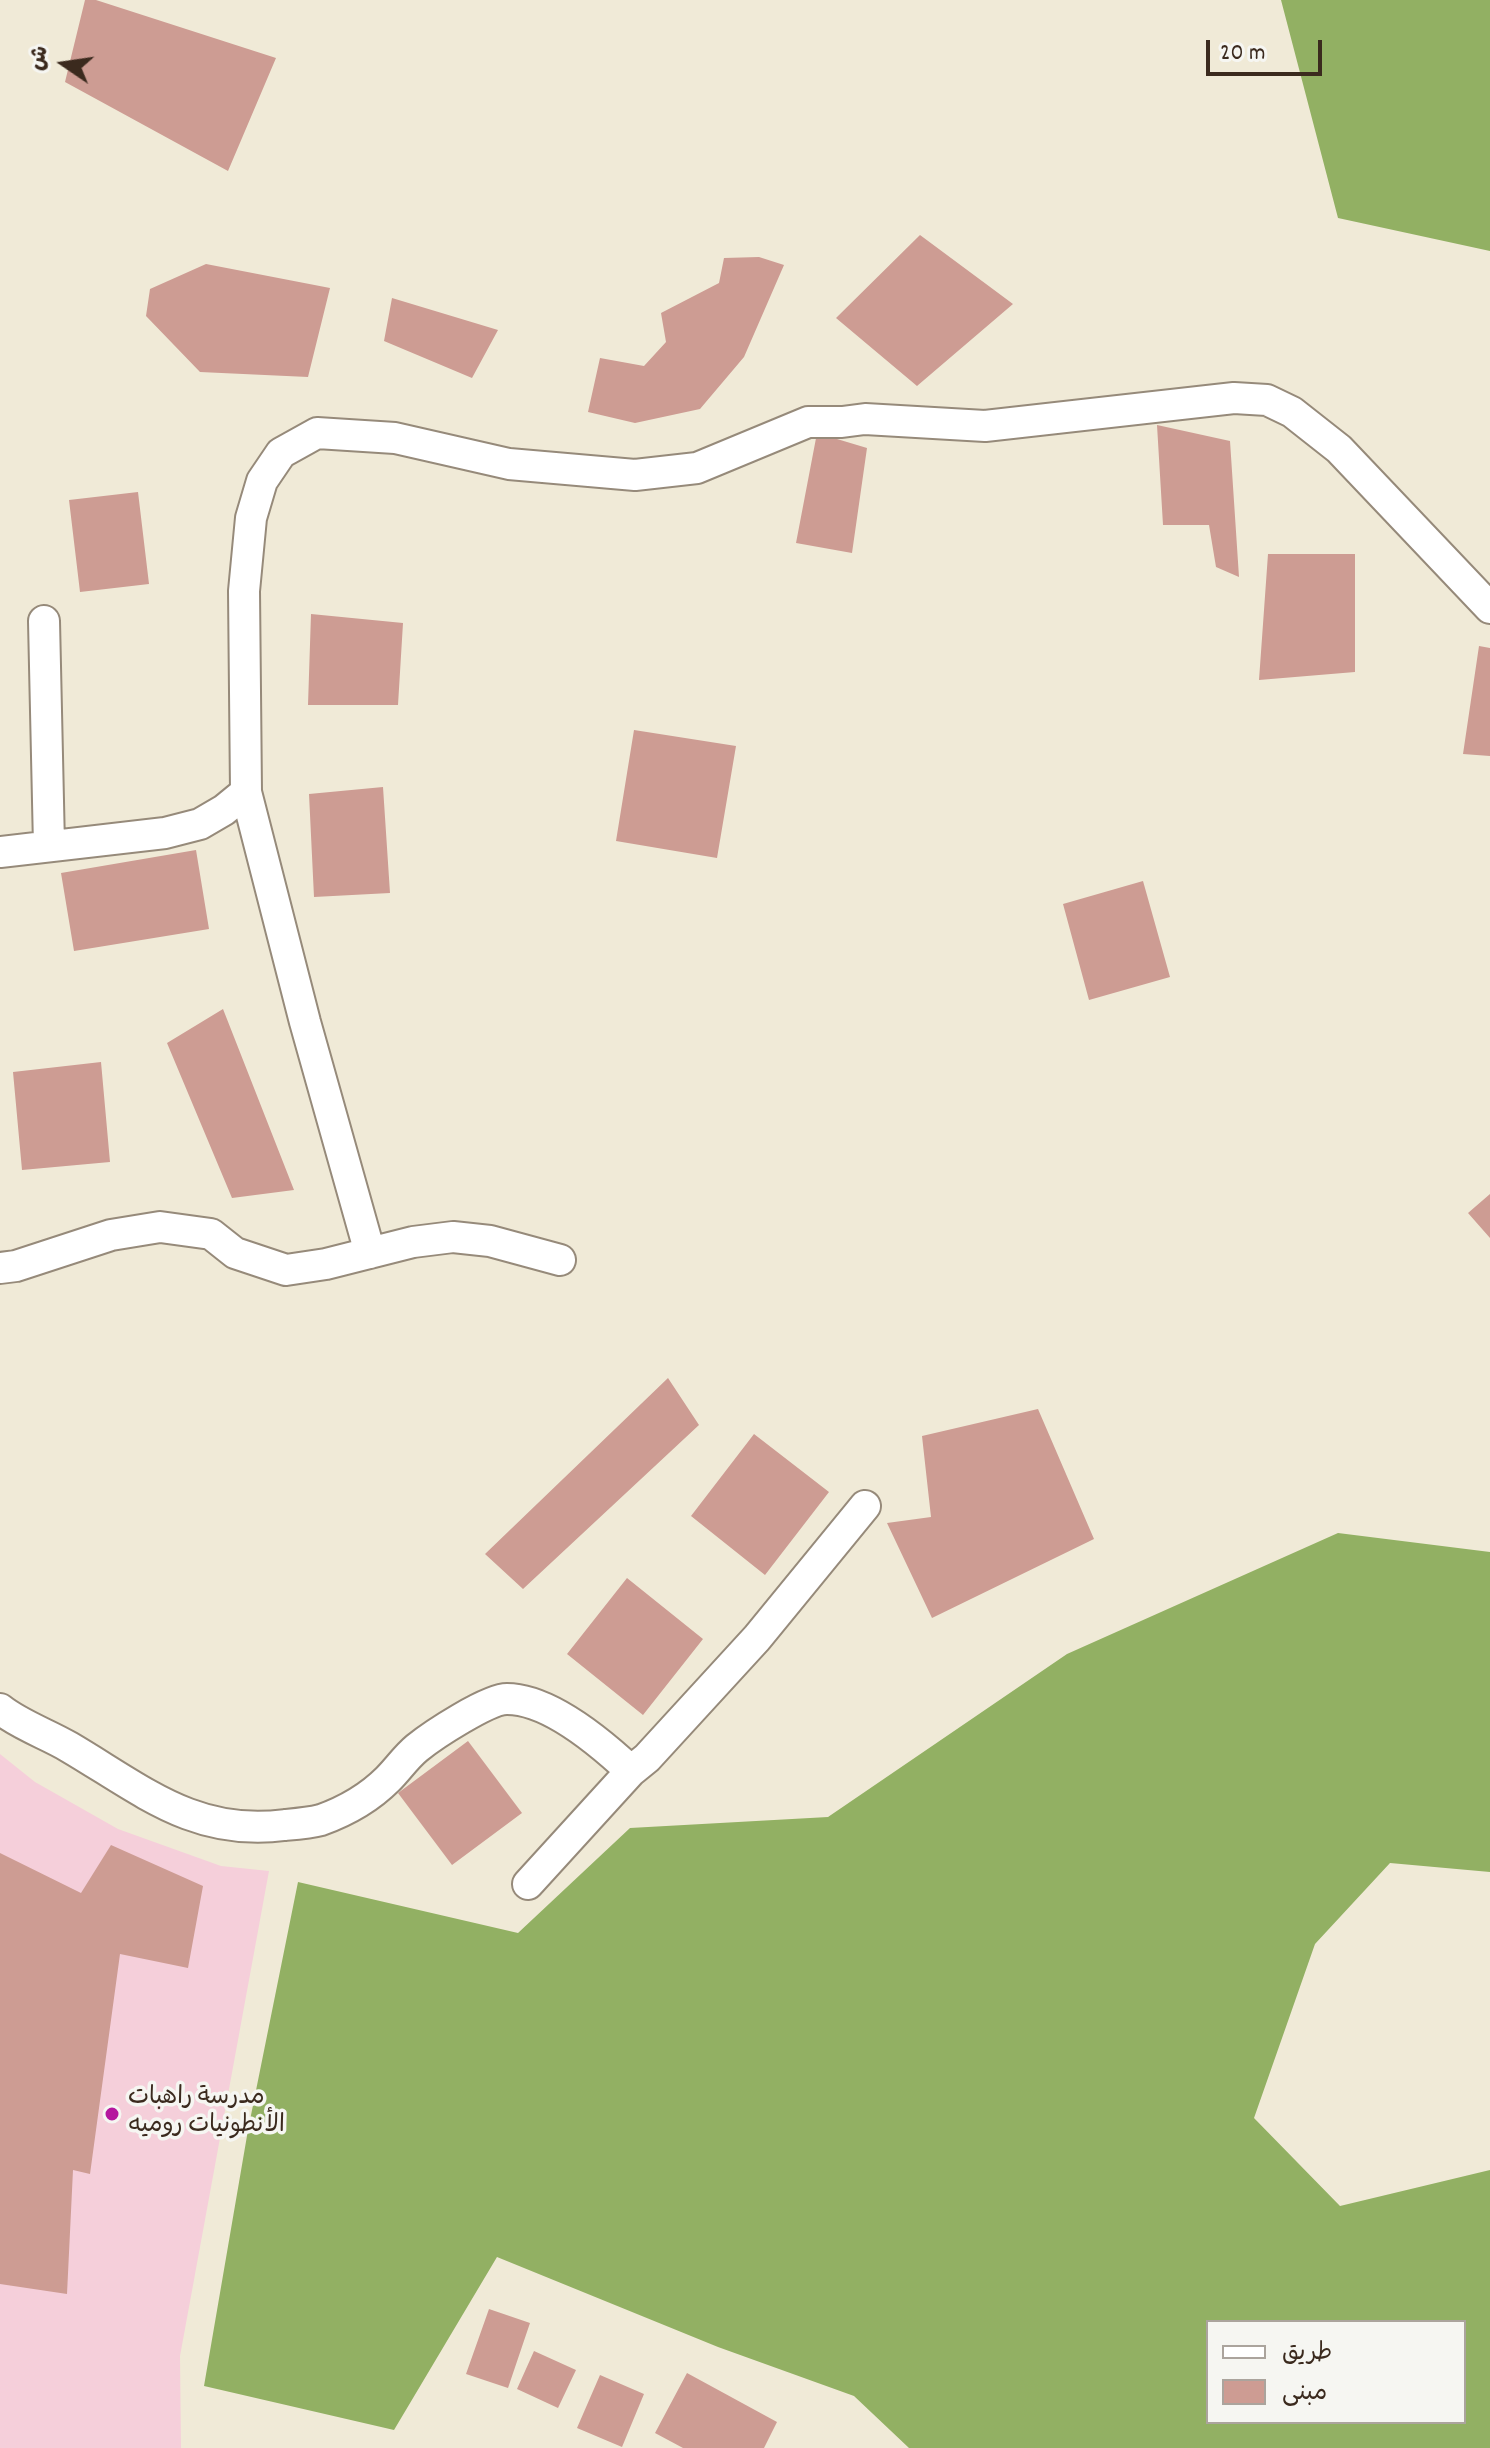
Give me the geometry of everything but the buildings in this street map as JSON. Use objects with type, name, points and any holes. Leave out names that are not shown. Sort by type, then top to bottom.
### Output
[{"type":"street","points":[[370,1253],[305,1022],[246,792],[244,591],[251,518],[262,481],[281,453],[317,433],[395,438],[509,464],[635,475],[697,468],[808,422],[865,419],[985,426],[1234,398],[1267,400],[1292,412],[1339,449],[1490,608]]},
{"type":"street","points":[[44,621],[49,846]]},
{"type":"street","points":[[0,852],[165,833],[200,824],[246,792]]},
{"type":"street","points":[[0,1268],[16,1266],[111,1235],[160,1227],[211,1234],[235,1253],[286,1270],[326,1264],[413,1242],[453,1237],[490,1241],[560,1260]]},
{"type":"street","points":[[528,1884],[757,1638],[865,1506]]},
{"type":"street","points":[[0,1709],[51,1736],[171,1809],[225,1826],[270,1827],[318,1821],[353,1806],[385,1782],[417,1748],[483,1706],[505,1699],[530,1703],[552,1713],[588,1735],[631,1771]]},
{"type":"shaded area","name":"مدرسة راهبات الأنطونيات روميه","points":[[0,1754],[35,1782],[118,1829],[221,1866],[269,1871],[180,2356],[181,2448],[0,2448]]},
{"type":"green space","points":[[1281,0],[1490,0],[1490,251],[1338,218]]},
{"type":"green space","points":[[1338,1533],[1490,1552],[1490,1872],[1390,1863],[1315,1944],[1254,2118],[1340,2206],[1490,2170],[1490,2448],[909,2448],[854,2396],[718,2347],[497,2257],[394,2430],[204,2386],[248,2130],[298,1882],[518,1933],[630,1828],[828,1817],[1067,1654]]},
{"type":"place","name":"مدرسة راهبات الأنطونيات روميه","points":[[112,2114]]}]
